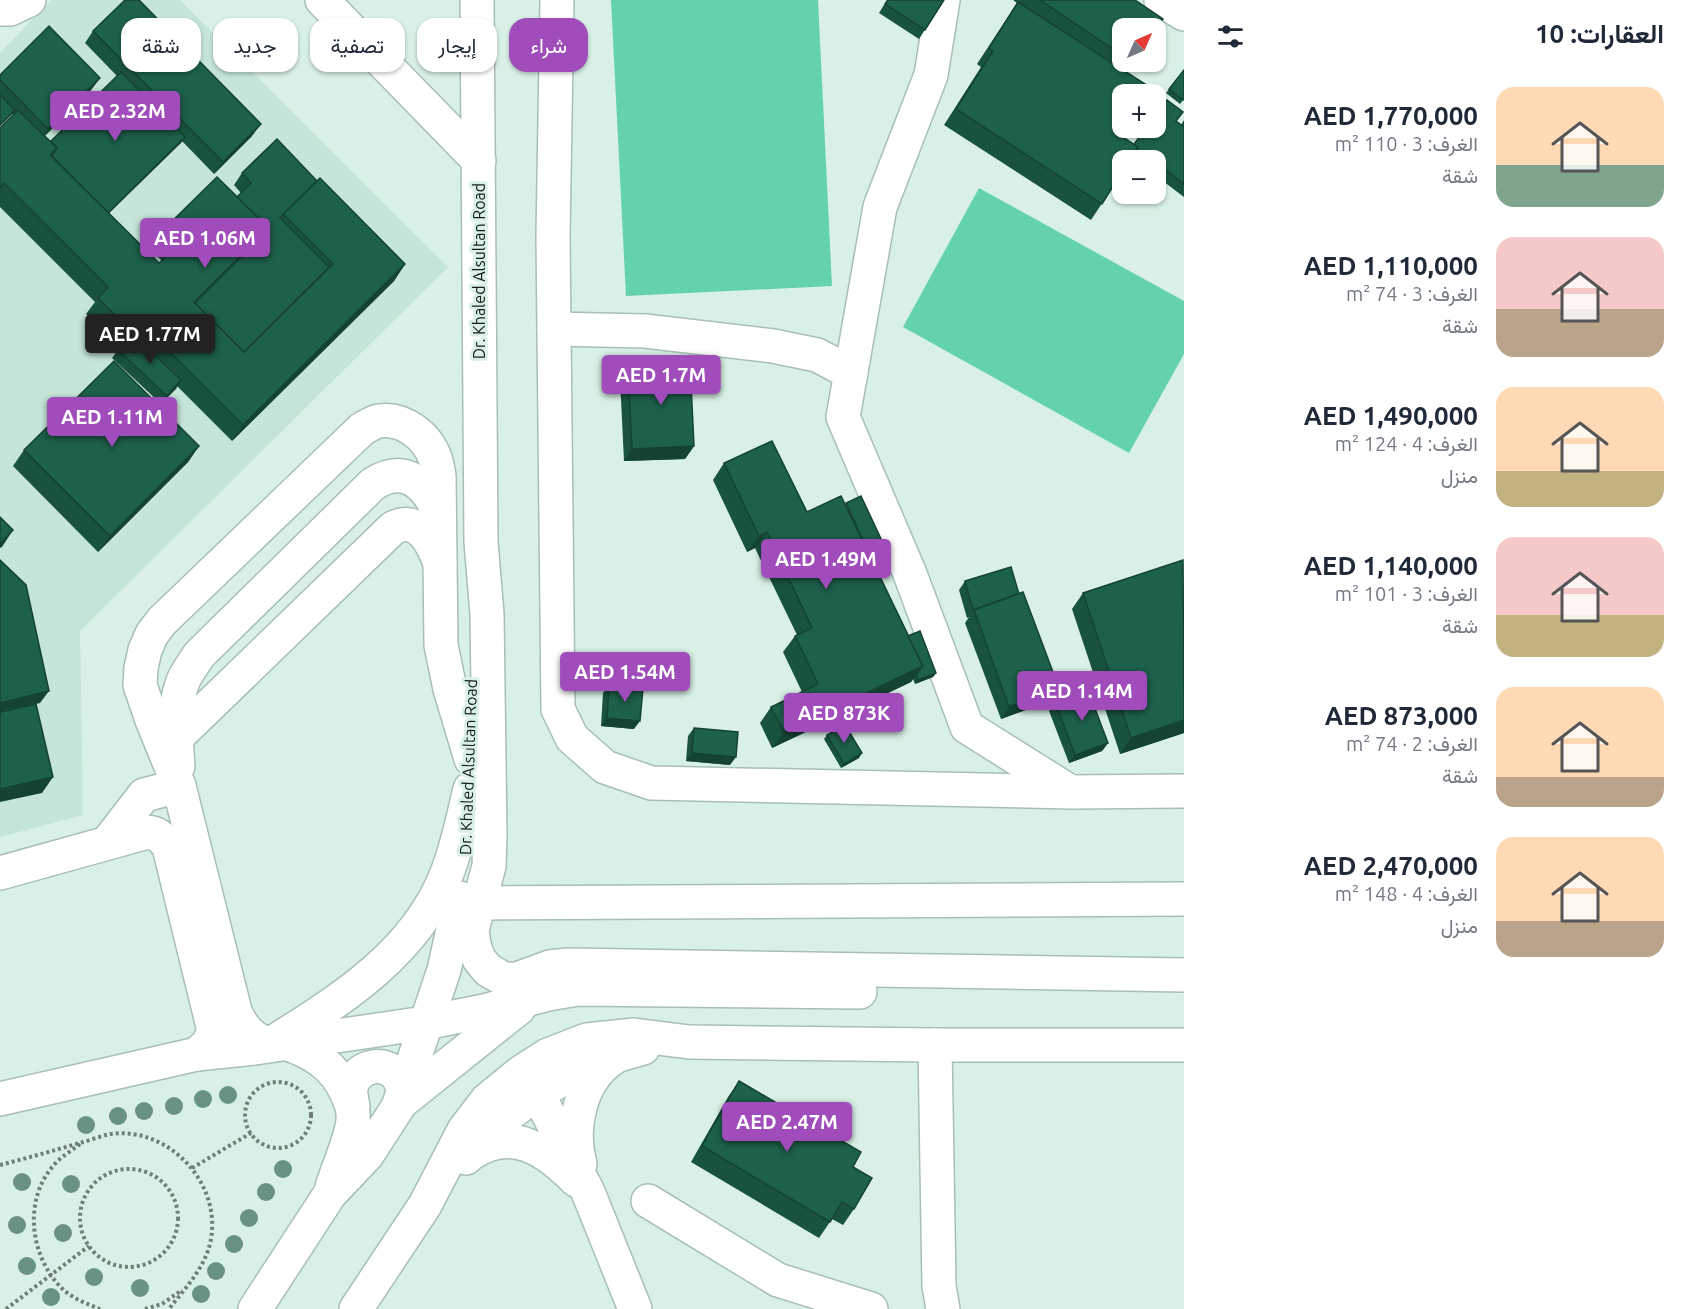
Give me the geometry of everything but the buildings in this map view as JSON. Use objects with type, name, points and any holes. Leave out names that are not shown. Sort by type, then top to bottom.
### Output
[{"type":"street","points":[[0,9],[10,9],[29,0]]},
{"type":"street","points":[[322,0],[479,161]]},
{"type":"street","name":"Dr. Khaled Alsultan Road","points":[[477,0],[481,542],[486,614],[490,836],[489,866],[472,930],[479,959],[488,970],[504,979],[517,980],[550,967],[568,965],[1184,975]]},
{"type":"street","points":[[557,0],[553,236],[558,709],[572,738],[605,767],[651,783],[1071,792],[1184,790]]},
{"type":"street","points":[[943,0],[931,75],[880,207],[843,417],[910,574],[967,727],[1071,792]]},
{"type":"street","points":[[1161,0],[1184,14]]},
{"type":"street","points":[[554,329],[645,331],[773,346],[817,355],[851,373]]},
{"type":"street","points":[[277,1044],[362,982],[413,932],[446,875],[458,840],[470,774],[441,645],[439,476],[435,457],[428,445],[414,430],[398,423],[379,421],[362,429],[162,621],[152,634],[141,668],[140,686],[179,786],[235,1011],[247,1033],[258,1041],[306,1050],[323,1061],[336,1075],[352,1107]]},
{"type":"street","points":[[179,786],[176,738],[178,698],[182,684],[199,655],[373,484],[384,477],[408,477],[420,484],[430,493],[439,512]]},
{"type":"street","points":[[176,738],[393,528],[402,523],[414,525],[421,530],[428,538],[440,563]]},
{"type":"street","name":"Dr. Khaled Alsultan Road","points":[[402,1097],[444,970],[463,885],[469,827],[470,617],[481,542]]},
{"type":"street","points":[[107,843],[144,795],[179,786]]},
{"type":"street","points":[[0,873],[151,832],[159,835],[169,847],[214,1031],[208,1044],[197,1054]]},
{"type":"street","points":[[480,903],[1184,899]]},
{"type":"street","points":[[0,1099],[197,1054],[425,1023],[578,989],[1184,995]]},
{"type":"street","points":[[255,1309],[330,1194],[367,1155],[386,1127],[402,1097],[513,1011],[536,998]]},
{"type":"street","points":[[356,1309],[425,1205],[464,1131],[475,1115],[503,1086],[548,1055],[587,1040],[634,1035],[689,1042],[1184,1045]]},
{"type":"street","points":[[425,1205],[490,1131],[538,1094],[579,1070],[618,1054],[689,1042]]},
{"type":"street","points":[[935,1045],[939,1286],[943,1309]]},
{"type":"street","points":[[588,1192],[576,1138],[578,1117],[582,1102],[595,1075],[603,1065],[618,1054]]},
{"type":"street","points":[[548,1055],[537,1070],[535,1079],[538,1094],[588,1192],[635,1309]]},
{"type":"street","points":[[330,1194],[353,1122],[351,1086],[356,1076],[372,1067],[392,1070],[399,1078],[402,1097]]},
{"type":"street","points":[[466,1157],[493,1142],[505,1140],[518,1142],[548,1155],[588,1192]]},
{"type":"street","points":[[648,1201],[778,1280],[871,1309]]},
{"type":"path","points":[[284,1082],[294,1086],[308,1101],[310,1122],[300,1139],[291,1145],[281,1147],[261,1143],[251,1133],[245,1118],[245,1108],[249,1098],[264,1085],[284,1082]]},
{"type":"path","points":[[192,1168],[251,1133]]},
{"type":"path","points":[[0,1165],[110,1134],[138,1135],[165,1144],[187,1161],[203,1184],[212,1211],[211,1239],[202,1266],[169,1309]]},
{"type":"path","points":[[83,1142],[60,1158],[43,1180],[34,1207],[34,1235],[42,1262],[58,1285],[81,1302],[100,1309]]},
{"type":"path","points":[[130,1169],[152,1174],[165,1184],[174,1196],[178,1227],[173,1241],[164,1254],[151,1263],[136,1267],[121,1267],[106,1262],[90,1246],[80,1225],[81,1209],[86,1194],[95,1182],[108,1173],[130,1169]]},
{"type":"path","points":[[6,1309],[90,1246]]},
{"type":"path","points":[[145,1309],[162,1304],[185,1288]]},
{"type":"shaded area","points":[[51,0],[180,0],[198,18],[121,18],[121,72],[201,72],[201,21],[213,33],[213,72],[252,72],[448,267],[80,631],[83,815],[0,837],[0,53]]},
{"type":"green space","points":[[611,0],[818,0],[832,286],[626,296]]},
{"type":"green space","points":[[979,188],[1184,301],[1184,354],[1129,453],[903,327]]}]
